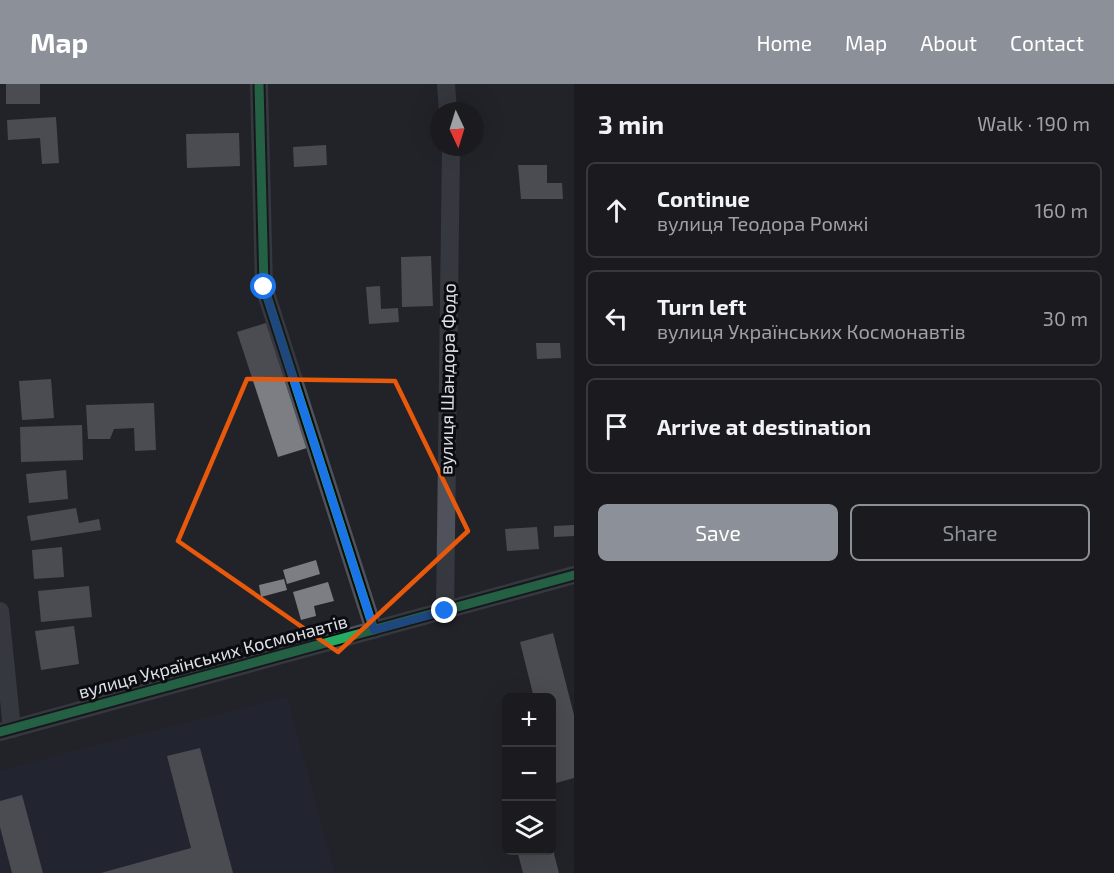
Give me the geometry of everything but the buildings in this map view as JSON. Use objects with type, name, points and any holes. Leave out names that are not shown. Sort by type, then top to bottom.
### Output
[{"type":"street","points":[[259,84],[264,287],[374,630]]},
{"type":"street","points":[[446,84],[447,102]]},
{"type":"street","name":"вулиця Шандора Фодо","points":[[445,611],[452,156]]},
{"type":"street","name":"вулиця Українських Космонавтів","points":[[6,731],[574,575]]},
{"type":"street","points":[[0,611],[6,731]]},
{"type":"highlighted area","points":[[247,379],[395,381],[468,531],[338,652],[178,541]]},
{"type":"shaded area","points":[[287,696],[335,873],[0,873],[0,770]]},
{"type":"cycle path","points":[[259,84],[264,287],[374,630]]},
{"type":"cycle path","points":[[0,732],[574,575]]},
{"type":"route","points":[[264,287],[374,630],[445,611]]}]
